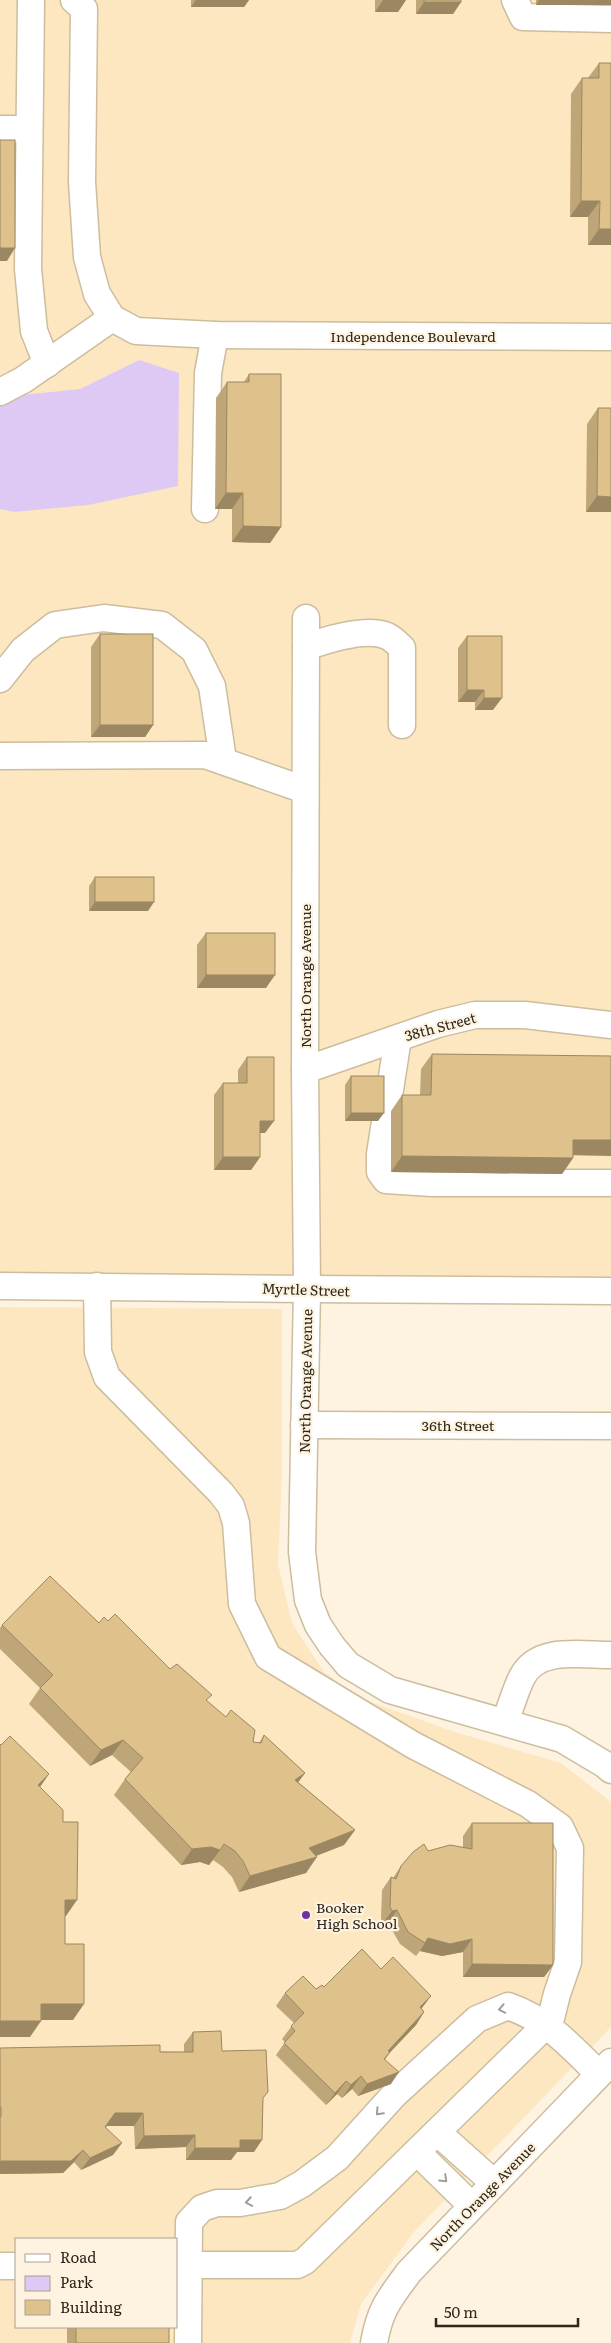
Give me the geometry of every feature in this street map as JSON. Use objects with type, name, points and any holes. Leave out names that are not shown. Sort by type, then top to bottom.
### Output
[{"type":"street","points":[[30,0],[28,269],[34,331],[47,364]]},
{"type":"street","points":[[0,392],[23,380],[112,318],[97,294],[87,257],[82,182],[84,9],[74,0]]},
{"type":"street","points":[[515,0],[523,17],[611,19]]},
{"type":"street","points":[[0,129],[29,129]]},
{"type":"street","name":"Independence Boulevard","points":[[112,318],[136,331],[215,334],[611,337]]},
{"type":"street","points":[[205,509],[208,373],[215,334]]},
{"type":"street","points":[[0,679],[23,650],[55,625],[104,618],[162,625],[194,650],[212,686],[223,760]]},
{"type":"street","name":"North Orange Avenue","points":[[306,618],[305,1070],[307,1289],[302,1533],[304,1576],[308,1600],[318,1625],[332,1646],[348,1664],[390,1690],[505,1721],[562,1739],[611,1770]]},
{"type":"street","points":[[306,647],[324,640],[366,633],[387,636],[402,648],[402,725]]},
{"type":"street","points":[[0,756],[205,755],[305,790]]},
{"type":"street","name":"38th Street","points":[[305,1070],[438,1024],[492,1014],[611,1025]]},
{"type":"street","points":[[398,1038],[380,1154],[380,1172],[386,1180],[432,1184],[611,1183]]},
{"type":"street","name":"Myrtle Street","points":[[0,1286],[611,1292]]},
{"type":"street","points":[[97,1286],[98,1352],[107,1377],[221,1493],[230,1506],[236,1523],[242,1604],[268,1657],[413,1745],[528,1804],[560,1827],[570,1848],[568,1962],[556,1994],[551,2018],[546,2024],[306,2261],[297,2265],[182,2265]]},
{"type":"street","name":"36th Street","points":[[304,1425],[611,1426]]},
{"type":"street","points":[[505,1721],[523,1676],[534,1662],[547,1656],[611,1655]]},
{"type":"street","points":[[188,2343],[182,2265],[189,2234],[189,2222],[202,2208],[217,2204],[240,2203],[280,2196],[302,2184],[336,2158],[394,2096],[477,2018],[508,2006],[529,2014],[546,2024],[605,2068]]},
{"type":"street","name":"North Orange Avenue","points":[[374,2343],[378,2319],[388,2300],[409,2272],[605,2068]]},
{"type":"street","points":[[438,2132],[494,2183]]},
{"type":"street","points":[[417,2152],[472,2206]]},
{"type":"street","points":[[0,2266],[15,2266]]},
{"type":"shaded area","points":[[0,0],[611,0],[611,1280],[317,1278],[315,607],[296,608],[295,1069],[297,1278],[0,1275],[0,509],[14,512],[139,360],[80,389],[0,397]]},
{"type":"shaded area","name":"Booker High School","points":[[0,1307],[282,1309],[282,1472],[278,1564],[292,1623],[324,1672],[359,1698],[455,1732],[561,1763],[611,1802],[611,2027],[414,2232],[361,2304],[350,2343],[0,2343]]},
{"type":"green space","points":[[139,360],[179,373],[178,486],[88,505],[14,512],[0,509],[0,397],[80,389]]},
{"type":"building","points":[[424,0],[461,0],[461,2],[424,2]]},
{"type":"building","points":[[599,63],[611,63],[611,229],[599,229],[600,201],[581,201],[582,78],[599,78]]},
{"type":"building","points":[[0,140],[15,140],[15,248],[0,248]]},
{"type":"building","points":[[249,374],[281,374],[281,527],[243,526],[243,493],[226,493],[227,382],[249,382]]},
{"type":"building","points":[[598,408],[611,408],[611,497],[597,496]]},
{"type":"building","points":[[100,634],[153,634],[153,725],[100,725]]},
{"type":"building","points":[[467,636],[502,636],[502,698],[484,698],[484,690],[467,690]]},
{"type":"building","points":[[95,877],[154,877],[154,902],[95,902]]},
{"type":"building","points":[[206,933],[275,933],[275,975],[206,975]]},
{"type":"building","points":[[432,1054],[611,1056],[611,1140],[573,1140],[573,1158],[402,1156],[402,1095],[431,1095]]},
{"type":"building","points":[[247,1057],[274,1057],[274,1121],[260,1121],[260,1157],[223,1157],[223,1083],[247,1083]]},
{"type":"building","points":[[351,1076],[384,1076],[384,1113],[351,1113]]},
{"type":"building","points":[[50,1576],[99,1623],[104,1617],[108,1621],[115,1614],[170,1669],[177,1664],[212,1695],[206,1700],[226,1717],[231,1710],[255,1730],[253,1742],[261,1743],[264,1735],[305,1773],[295,1780],[355,1830],[309,1848],[317,1857],[250,1876],[243,1861],[235,1851],[224,1844],[220,1850],[211,1847],[192,1849],[125,1779],[143,1758],[123,1740],[101,1750],[40,1688],[53,1675],[2,1625]]},
{"type":"building","points":[[10,1736],[49,1774],[38,1785],[63,1810],[63,1822],[78,1822],[77,1900],[65,1900],[65,1944],[84,1944],[84,2004],[41,2004],[41,2021],[0,2021],[0,1744]]},
{"type":"building","points":[[472,1823],[553,1823],[553,1965],[472,1964],[472,1939],[450,1944],[428,1938],[425,1943],[408,1932],[397,1910],[392,1911],[390,1907],[391,1877],[396,1879],[401,1866],[413,1852],[424,1844],[428,1851],[450,1845],[472,1849]]},
{"type":"building","points":[[362,1949],[381,1969],[393,1957],[431,1996],[420,2007],[424,2012],[388,2051],[390,2052],[384,2059],[399,2072],[367,2084],[361,2076],[351,2085],[346,2081],[335,2093],[284,2043],[295,2031],[291,2026],[304,2013],[285,1993],[303,1976],[316,1989],[322,1985],[324,1987]]},
{"type":"building","points":[[221,2031],[222,2051],[266,2050],[268,2092],[263,2098],[262,2140],[240,2140],[240,2148],[195,2148],[195,2135],[144,2136],[143,2113],[115,2113],[105,2127],[122,2143],[90,2158],[83,2150],[71,2161],[0,2161],[0,2048],[160,2045],[160,2052],[193,2052],[193,2032]]},
{"type":"building","points":[[76,2328],[169,2328],[169,2343],[76,2343]]},
{"type":"place","name":"Booker High School","points":[[306,1915]]}]
